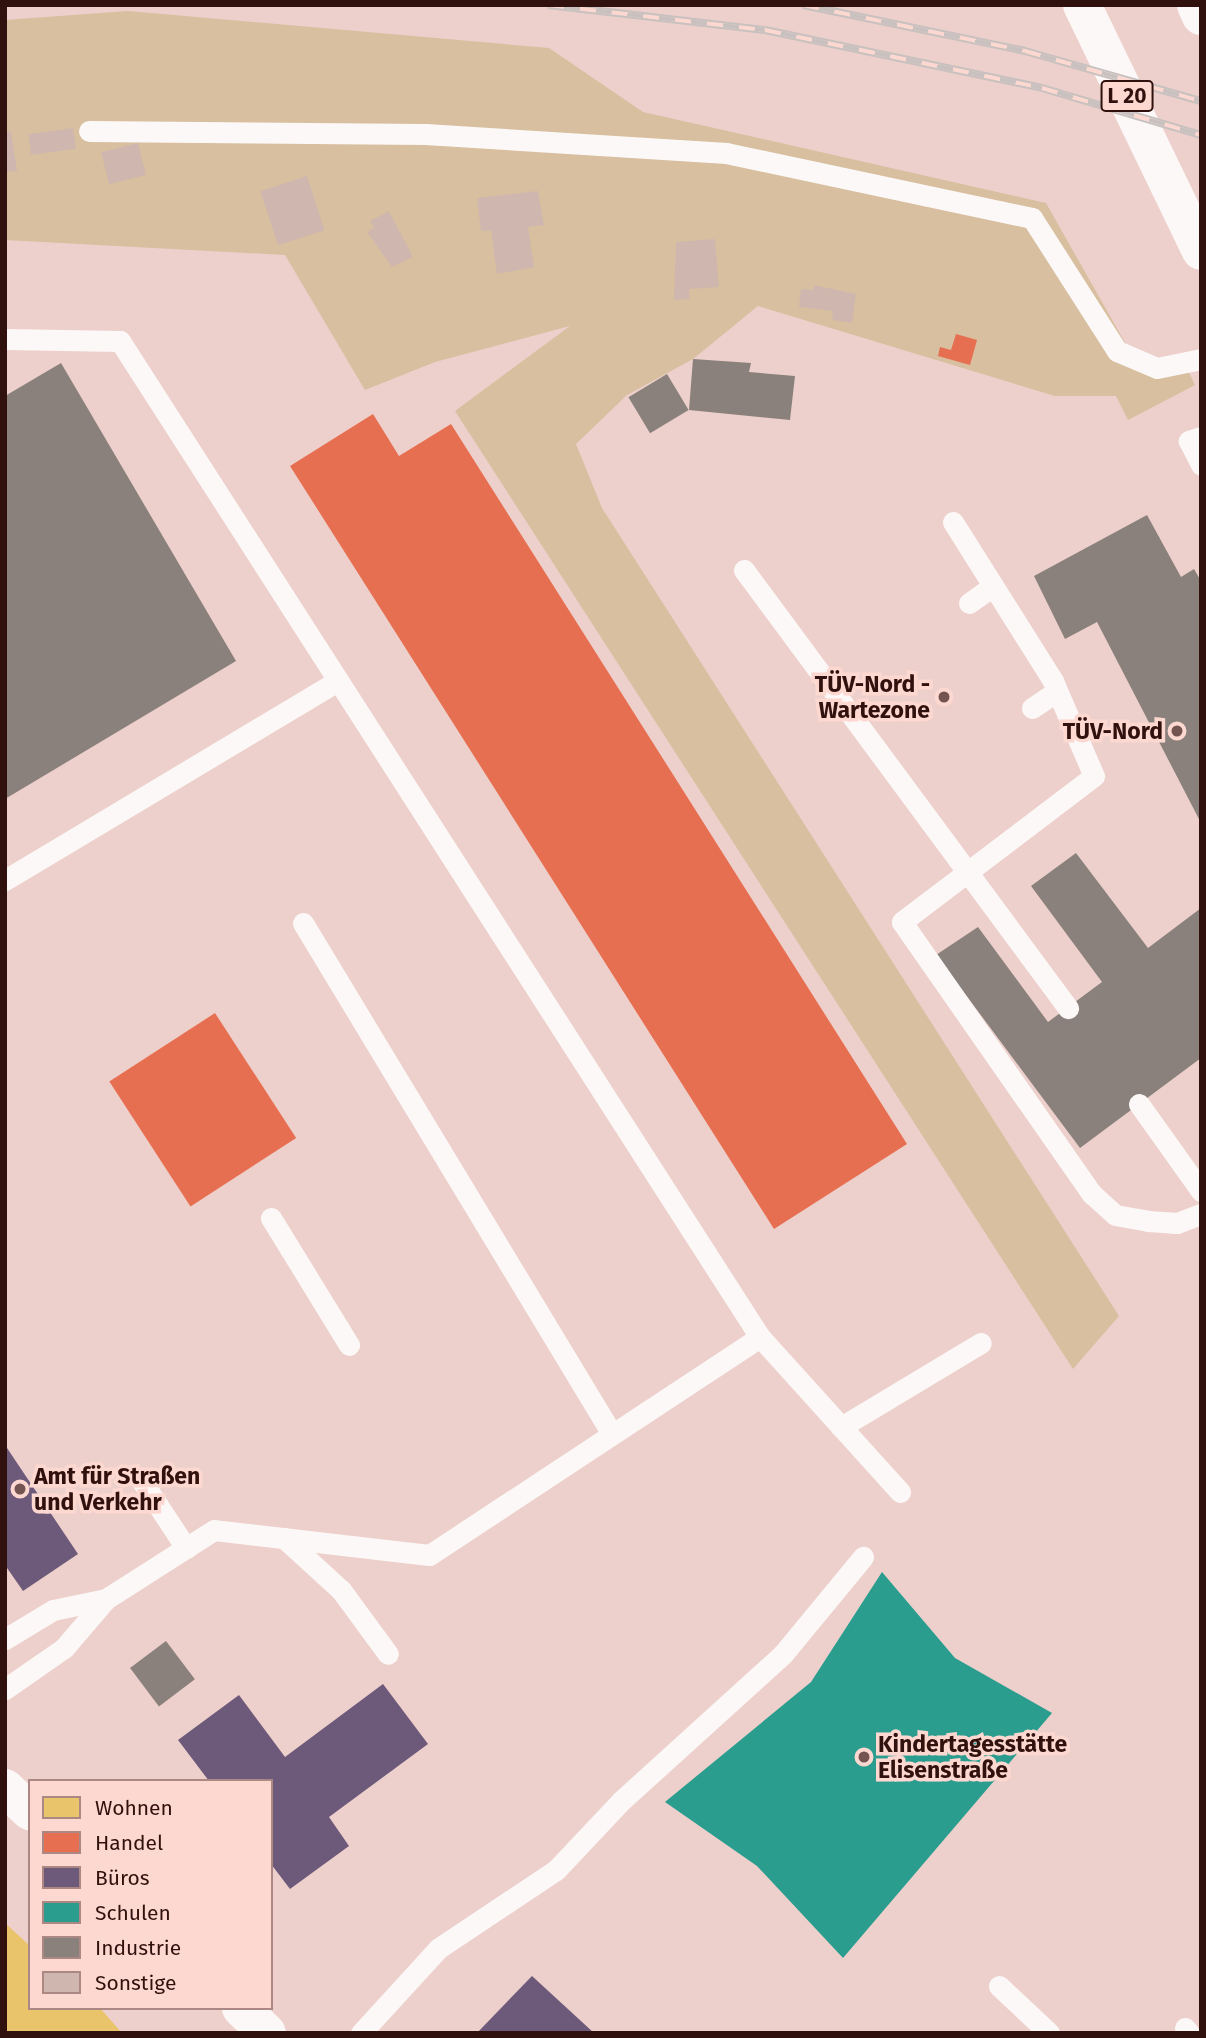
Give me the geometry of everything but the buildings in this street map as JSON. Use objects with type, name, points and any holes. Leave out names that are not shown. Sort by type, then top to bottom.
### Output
[{"type":"main road","name":"L 20","points":[[1083,5],[1201,251]]},
{"type":"main road","points":[[1196,5],[1201,16]]},
{"type":"main road","points":[[5,1788],[28,1809]]},
{"type":"main road","points":[[243,2010],[267,2033]]},
{"type":"lane","points":[[89,131],[425,134],[726,153],[1032,218],[1116,351],[1157,368],[1201,359]]},
{"type":"lane","points":[[5,339],[120,341],[760,1337],[900,1492]]},
{"type":"lane","points":[[1195,439],[1201,465]]},
{"type":"lane","points":[[953,522],[1057,691],[1094,776],[902,922],[1092,1194],[1115,1215],[1177,1223],[1201,1214]]},
{"type":"lane","points":[[744,570],[845,692],[923,796],[967,873],[1068,1008]]},
{"type":"lane","points":[[969,603],[992,587]]},
{"type":"lane","points":[[5,880],[338,681]]},
{"type":"lane","points":[[1032,708],[1057,691]]},
{"type":"lane","points":[[303,923],[612,1434]]},
{"type":"lane","points":[[1139,1104],[1201,1191]]},
{"type":"lane","points":[[271,1218],[349,1345]]},
{"type":"lane","points":[[5,1689],[64,1648],[106,1599],[214,1531],[429,1555],[760,1337]]},
{"type":"lane","points":[[841,1427],[981,1343]]},
{"type":"lane","points":[[141,1478],[186,1548]]},
{"type":"lane","points":[[284,1538],[341,1590],[388,1654]]},
{"type":"lane","points":[[362,2033],[439,1948],[556,1870],[621,1801],[783,1654],[863,1558]]},
{"type":"lane","points":[[5,1639],[53,1610],[106,1599]]},
{"type":"lane","points":[[999,1986],[1049,2033]]},
{"type":"shaded area","points":[[128,11],[549,48],[643,112],[1046,203],[1128,348],[1152,359],[1182,358],[1195,385],[1128,420],[1116,396],[1055,396],[758,306],[693,359],[627,395],[576,444],[602,508],[1119,1316],[1073,1369],[455,411],[570,326],[435,362],[365,390],[285,255],[5,240],[5,20]]},
{"type":"railway","points":[[548,5],[765,30],[1042,88],[1201,135]]},
{"type":"railway","points":[[803,5],[1025,51],[1201,101]]},
{"type":"place","name":"TÜV-Nord - Wartezone","points":[[944,697]]},
{"type":"place","name":"TÜV-Nord","points":[[1177,731]]},
{"type":"place","name":"Amt für Straßen und Verkehr","points":[[20,1489]]},
{"type":"place","name":"Kindertagesstätte Elisenstraße","points":[[864,1757]]}]
